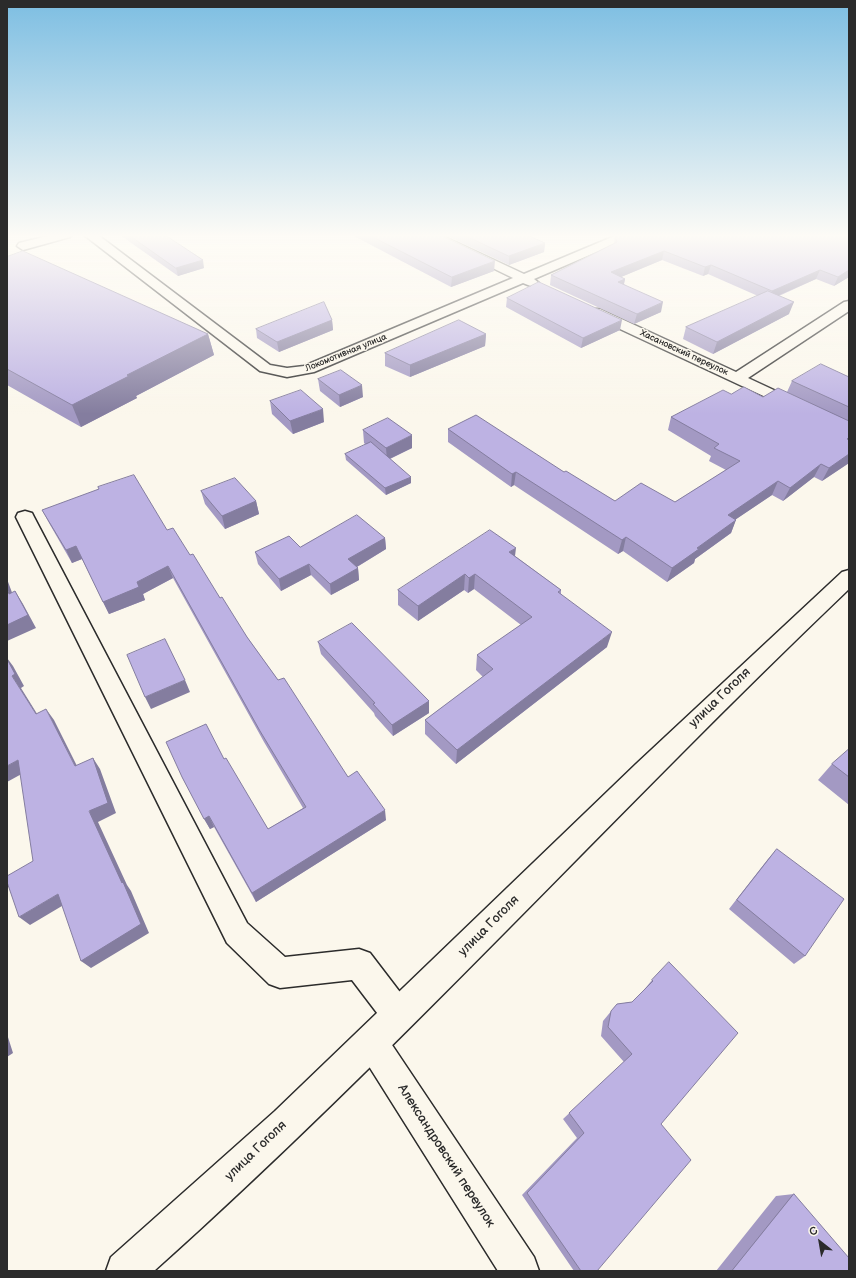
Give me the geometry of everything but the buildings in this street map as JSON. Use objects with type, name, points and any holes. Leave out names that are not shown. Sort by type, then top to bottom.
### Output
[{"type":"street","name":"Локомотивная улица","points":[[168,295],[265,368],[278,373],[292,373],[309,369],[487,295]]},
{"type":"street","name":"Хасановский переулок","points":[[581,305],[849,430]]},
{"type":"street","points":[[737,378],[849,305]]},
{"type":"street","points":[[25,517],[237,933],[280,973],[360,964],[398,1015]]},
{"type":"street","name":"улица Гоголя","points":[[125,1271],[186,1218],[372,1041],[730,688],[849,577]]},
{"type":"street","name":"Александровский переулок","points":[[372,1041],[433,1139],[520,1271]]}]
